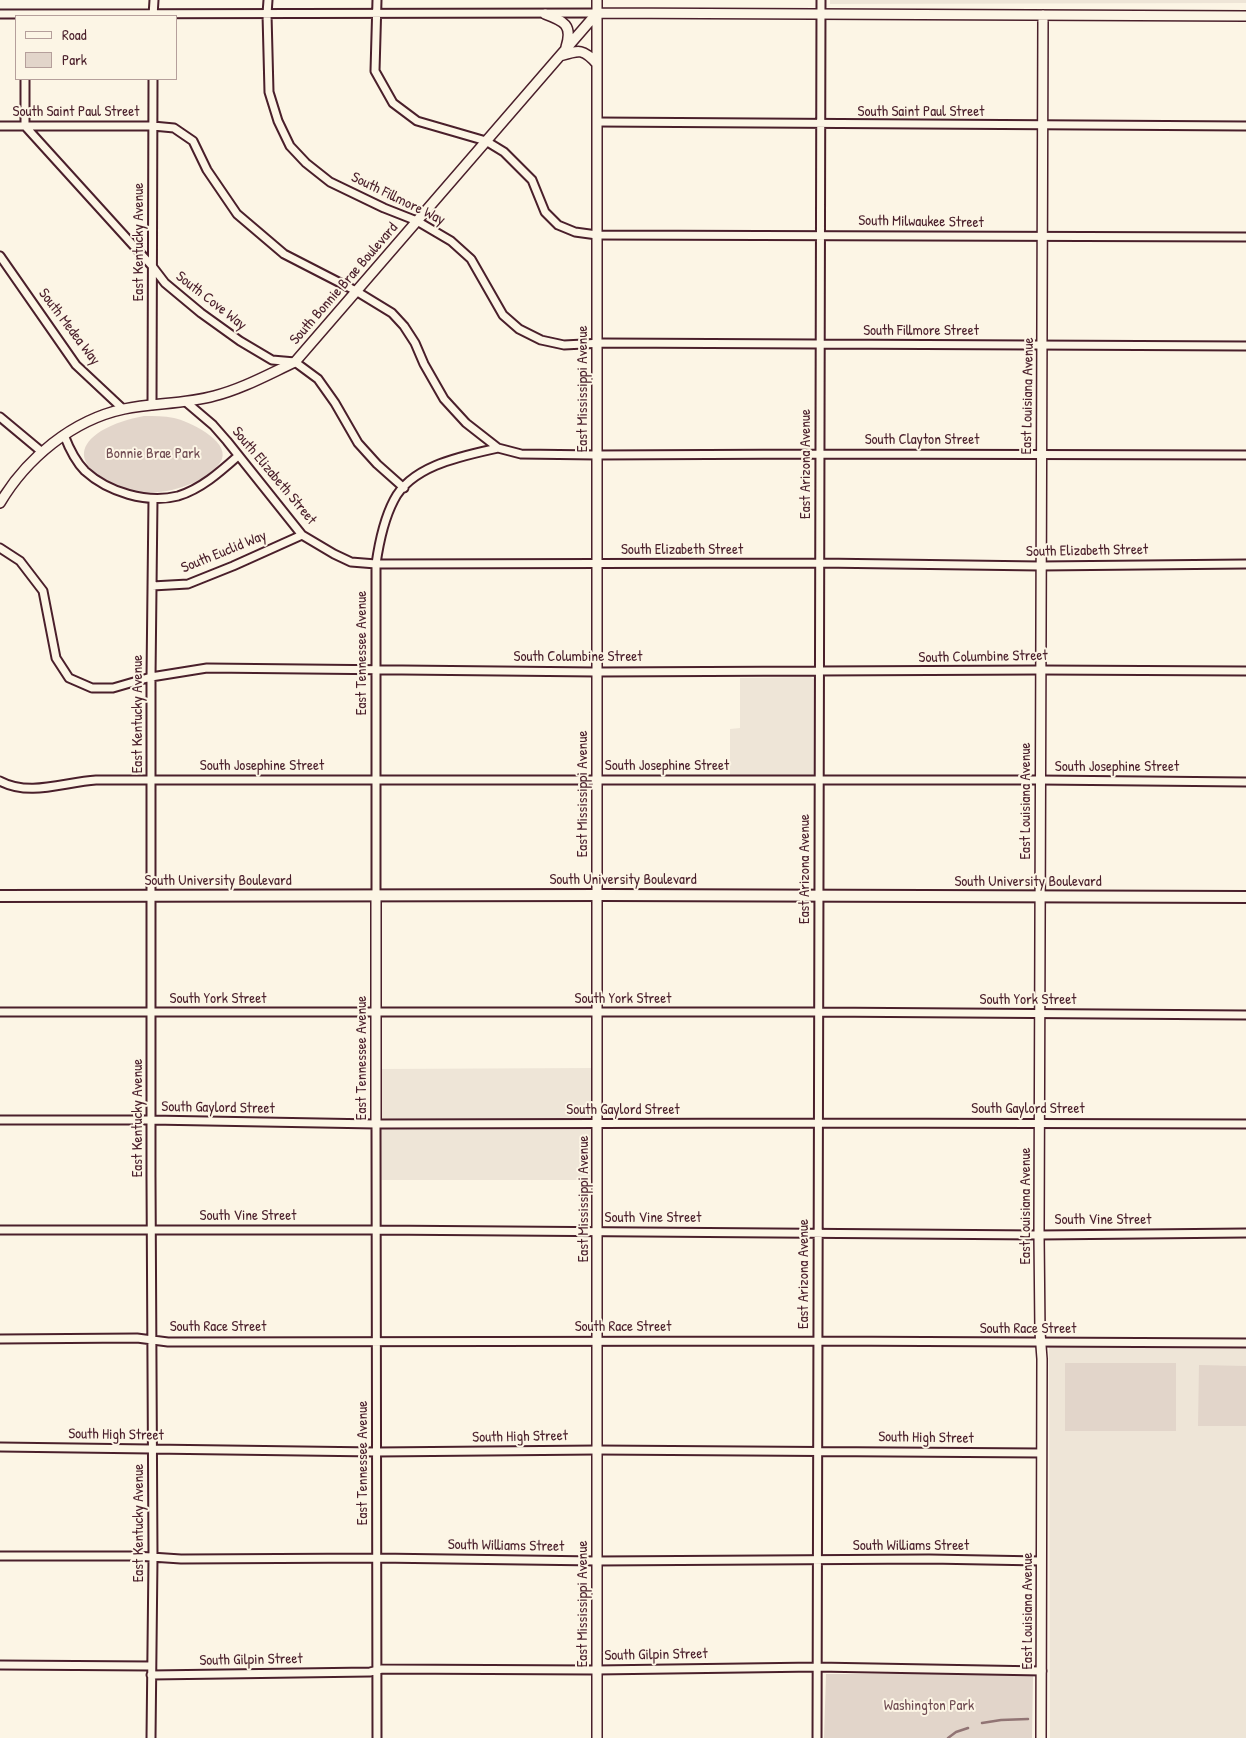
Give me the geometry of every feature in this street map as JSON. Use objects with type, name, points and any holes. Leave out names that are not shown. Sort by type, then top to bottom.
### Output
[{"type":"main road","name":"South University Boulevard","points":[[0,896],[1246,897]]},
{"type":"street","points":[[154,0],[154,15]]},
{"type":"street","name":"South Fillmore Way","points":[[268,0],[269,92],[278,122],[290,146],[306,163],[330,182],[384,208],[417,221],[451,241],[471,259],[503,315],[519,329],[540,340],[564,345],[596,343]]},
{"type":"street","points":[[377,0],[377,14]]},
{"type":"street","name":"East Mississippi Avenue","points":[[596,1738],[598,1123],[597,0]]},
{"type":"street","name":"East Arizona Avenue","points":[[817,1738],[821,0]]},
{"type":"street","points":[[0,14],[1246,16]]},
{"type":"street","name":"South Milwaukee Street","points":[[377,14],[375,71],[393,104],[417,122],[486,141],[504,152],[532,180],[545,212],[558,225],[575,232],[597,235],[1246,237]]},
{"type":"street","points":[[545,14],[562,21],[567,26],[568,33],[562,54],[577,51],[588,54],[597,64]]},
{"type":"street","name":"South Bonnie Brae Boulevard","points":[[0,503],[10,486],[42,452],[64,435],[95,419],[123,409],[186,402],[215,396],[246,385],[295,362],[597,14]]},
{"type":"street","name":"East Louisiana Avenue","points":[[1041,1738],[1041,1343],[1039,1235],[1043,15]]},
{"type":"street","points":[[25,80],[25,126]]},
{"type":"street","name":"East Kentucky Avenue","points":[[152,405],[153,80]]},
{"type":"street","name":"South Saint Paul Street","points":[[597,122],[820,125],[1246,126]]},
{"type":"street","name":"South Saint Paul Street","points":[[0,126],[153,126],[174,128],[193,141],[207,170],[237,214],[284,254],[356,291],[392,313],[404,326],[415,343],[424,364],[444,399],[466,423],[498,448]]},
{"type":"street","name":"South Cove Way","points":[[25,126],[152,266],[165,283],[201,314],[240,342],[272,360],[295,362],[318,379],[358,443],[377,464],[404,488]]},
{"type":"street","name":"South Medea Way","points":[[0,256],[76,365],[123,409]]},
{"type":"street","name":"South Fillmore Street","points":[[596,343],[1246,346]]},
{"type":"street","name":"South Elizabeth Street","points":[[186,402],[213,425],[302,534],[351,562],[376,564],[820,563],[1040,566],[1246,564]]},
{"type":"street","points":[[0,417],[42,452]]},
{"type":"street","points":[[64,435],[77,461],[91,475],[118,491],[154,499],[177,496],[200,486],[238,456]]},
{"type":"street","name":"South Clayton Street","points":[[498,448],[521,454],[597,455],[1246,455]]},
{"type":"street","name":"East Tennessee Avenue","points":[[377,1738],[376,564],[386,520],[394,499],[404,488],[420,474],[431,468],[456,458],[498,448]]},
{"type":"street","name":"East Kentucky Avenue","points":[[151,1738],[150,1666],[153,1558],[151,1230],[152,586],[154,499]]},
{"type":"street","name":"South Euclid Way","points":[[152,586],[188,584],[233,566],[302,534]]},
{"type":"street","name":"South Columbine Street","points":[[0,548],[20,561],[43,591],[56,658],[69,678],[92,688],[113,688],[152,677],[207,668],[597,672],[1246,671]]},
{"type":"street","name":"South Josephine Street","points":[[0,782],[23,788],[42,788],[82,781],[152,780],[1040,780],[1246,782]]},
{"type":"street","name":"South York Street","points":[[0,1012],[819,1012],[1246,1015]]},
{"type":"street","name":"South Gaylord Street","points":[[0,1120],[151,1120],[376,1124],[1246,1124]]},
{"type":"street","name":"South Vine Street","points":[[0,1230],[376,1230],[1039,1235],[1246,1233]]},
{"type":"street","name":"South Race Street","points":[[0,1339],[137,1338],[168,1342],[377,1340],[1246,1343]]},
{"type":"street","name":"South High Street","points":[[0,1447],[377,1452],[597,1450],[1041,1453]]},
{"type":"street","name":"South Williams Street","points":[[0,1556],[136,1556],[181,1560],[377,1558],[597,1561],[929,1559],[1041,1561]]},
{"type":"street","points":[[0,1665],[150,1666]]},
{"type":"street","name":"South Gilpin Street","points":[[151,1675],[370,1672],[377,1670],[818,1667],[1042,1671]]},
{"type":"shaded area","points":[[830,0],[1246,0],[1246,3],[830,4]]},
{"type":"shaded area","points":[[811,677],[815,683],[814,774],[810,777],[730,776],[730,729],[740,728],[740,678]]},
{"type":"shaded area","points":[[593,1068],[591,1180],[380,1180],[379,1069]]},
{"type":"shaded area","points":[[1049,1347],[1246,1348],[1246,1738],[1050,1738]]},
{"type":"green space","name":"Bonnie Brae Park","points":[[144,416],[174,418],[206,432],[214,438],[223,452],[220,463],[201,479],[193,483],[161,492],[141,492],[103,479],[86,462],[84,452],[89,442],[101,431],[111,426]]},
{"type":"green space","points":[[1065,1363],[1176,1363],[1176,1431],[1065,1431]]},
{"type":"green space","points":[[1199,1365],[1246,1366],[1246,1426],[1198,1426]]},
{"type":"green space","name":"Washington Park","points":[[826,1674],[1033,1674],[1032,1738],[824,1738]]},
{"type":"waterway","points":[[982,1723],[1028,1719]]},
{"type":"waterway","points":[[948,1738],[956,1732],[968,1728]]}]
